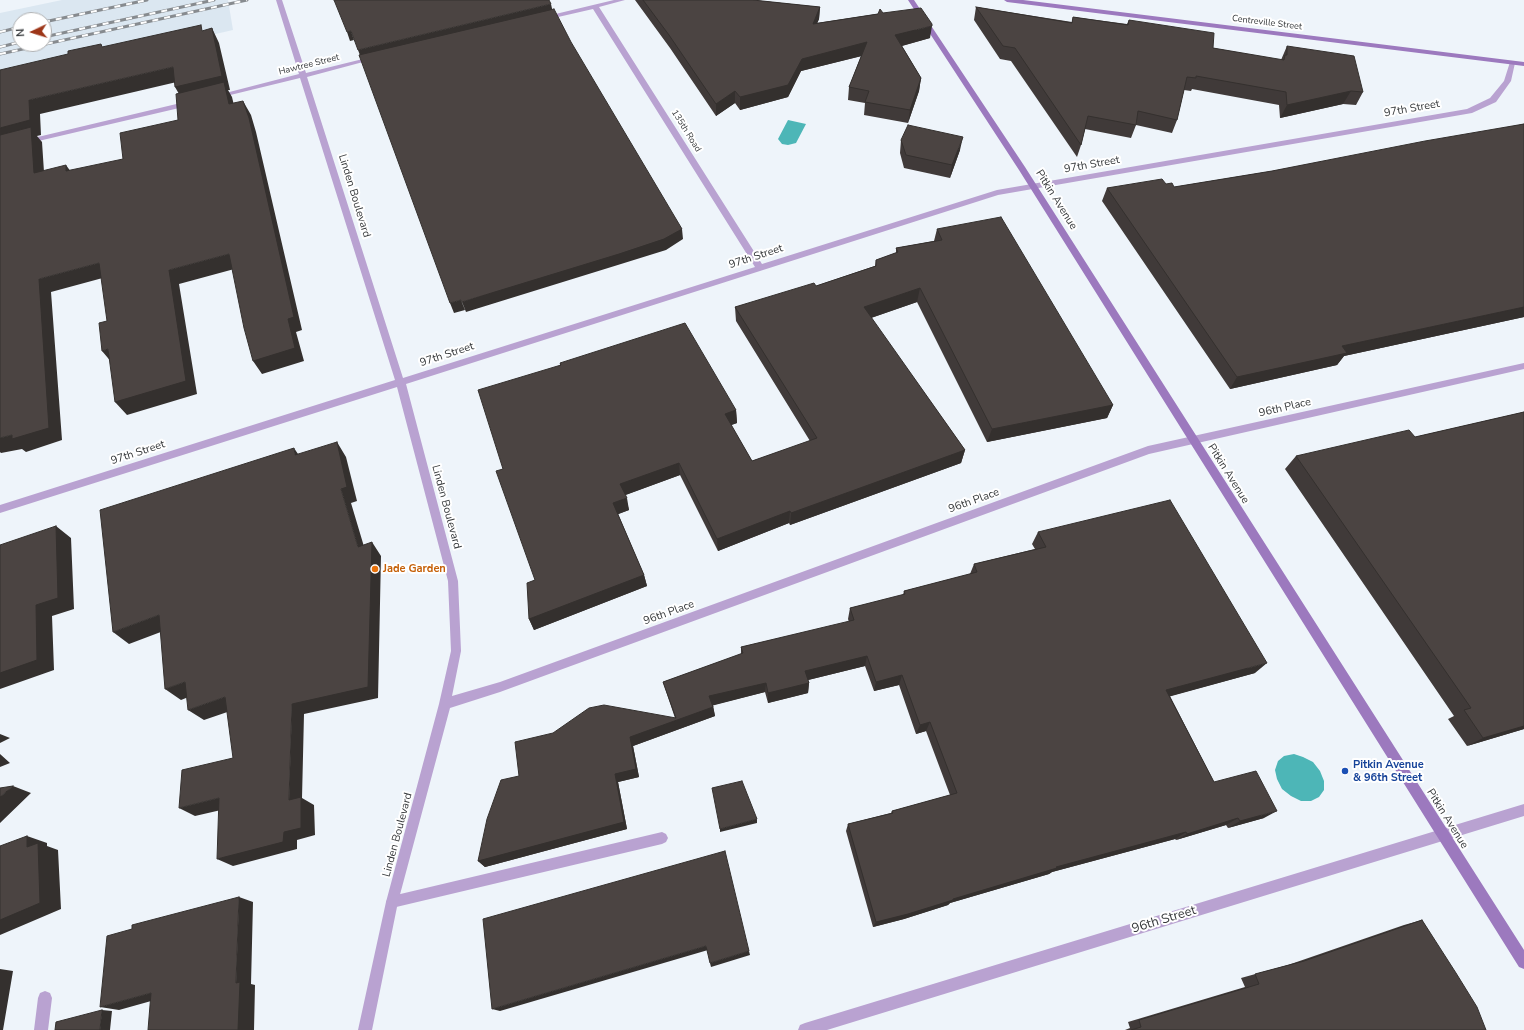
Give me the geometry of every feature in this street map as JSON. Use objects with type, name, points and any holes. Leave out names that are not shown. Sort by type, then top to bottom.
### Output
[{"type":"street","name":"Linden Boulevard","points":[[279,0],[408,406],[453,581],[456,651],[445,704],[392,902],[366,1030]]},
{"type":"street","points":[[538,19],[622,0]]},
{"type":"street","name":"Pitkin Avenue","points":[[911,0],[1033,187],[1524,962]]},
{"type":"street","name":"Centreville Street","points":[[1008,0],[1031,1],[1524,64]]},
{"type":"street","name":"135th Road","points":[[595,6],[760,268]]},
{"type":"street","name":"Hawtree Street","points":[[207,99],[380,57]]},
{"type":"street","name":"97th Street","points":[[0,509],[997,193],[1469,111],[1493,100],[1507,81],[1512,63]]},
{"type":"street","points":[[0,148],[200,101]]},
{"type":"street","name":"96th Place","points":[[445,704],[500,687],[1148,450],[1524,366]]},
{"type":"street","name":"96th Street","points":[[804,1030],[1524,810]]},
{"type":"street","points":[[392,902],[662,838]]},
{"type":"street","points":[[41,1030],[45,998]]},
{"type":"shaded area","points":[[62,0],[228,0],[233,30],[0,83],[0,13]]},
{"type":"water","points":[[788,120],[806,124],[796,143],[788,145],[782,144],[778,139]]},
{"type":"water","points":[[1294,754],[1313,762],[1320,771],[1324,781],[1324,790],[1319,797],[1311,801],[1301,801],[1291,796],[1282,789],[1277,779],[1275,770],[1278,761],[1284,756]]},
{"type":"building","points":[[334,0],[549,0],[551,4],[358,50],[351,31],[347,32]]},
{"type":"building","points":[[643,0],[753,0],[820,7],[813,24],[878,14],[880,9],[883,13],[921,8],[932,26],[895,35],[921,78],[910,110],[865,102],[869,91],[849,87],[867,42],[802,59],[788,85],[740,97],[735,91],[716,104]]},
{"type":"building","points":[[976,7],[1072,23],[1073,17],[1128,25],[1129,20],[1214,33],[1213,48],[1284,60],[1285,55],[1287,55],[1287,46],[1354,56],[1363,92],[1351,91],[1287,105],[1286,92],[1196,76],[1196,78],[1187,77],[1177,120],[1138,111],[1136,125],[1088,116],[1081,145],[1015,48],[1003,46]]},
{"type":"building","points":[[554,9],[571,42],[682,229],[664,239],[619,254],[462,302],[461,300],[450,303],[359,55]]},
{"type":"building","points":[[201,25],[202,31],[212,28],[222,76],[175,87],[173,67],[29,100],[30,120],[0,128],[0,70],[68,54],[68,51],[101,44],[102,47]]},
{"type":"building","points":[[224,82],[229,104],[243,101],[249,118],[294,317],[288,319],[295,348],[253,361],[244,328],[229,254],[169,270],[186,381],[115,402],[108,349],[102,351],[99,323],[107,321],[99,263],[39,279],[49,428],[12,439],[12,435],[0,438],[0,135],[31,127],[34,173],[66,165],[66,171],[123,159],[120,133],[178,120],[176,94]]},
{"type":"building","points":[[1524,124],[1524,307],[1342,346],[1347,353],[1237,377],[1107,188],[1162,179],[1166,184],[1172,183],[1174,187],[1272,171],[1425,141]]},
{"type":"building","points":[[908,125],[963,137],[952,165],[906,155],[901,140]]},
{"type":"building","points":[[1001,217],[1113,405],[992,429],[920,288],[864,307],[965,450],[791,513],[790,511],[717,539],[679,463],[620,484],[627,498],[613,503],[644,575],[529,619],[527,583],[535,580],[496,471],[503,469],[478,390],[561,365],[560,363],[685,323],[736,410],[725,414],[752,461],[817,438],[735,307],[814,283],[816,286],[876,266],[876,260],[898,252],[896,248],[942,240],[937,229]]},
{"type":"building","points":[[1524,412],[1524,726],[1483,738],[1464,710],[1471,708],[1296,456],[1409,430],[1415,437]]},
{"type":"building","points":[[337,442],[347,487],[341,489],[358,547],[372,542],[368,687],[292,704],[289,800],[301,797],[301,828],[284,832],[283,842],[217,859],[219,798],[179,808],[182,770],[233,758],[225,697],[188,710],[185,682],[165,689],[159,615],[113,632],[100,510],[294,448],[295,455]]},
{"type":"building","points":[[1170,500],[1267,663],[1166,690],[1214,782],[1256,771],[1277,811],[1240,821],[1238,818],[1187,834],[1186,832],[1056,867],[1057,868],[908,914],[876,922],[848,824],[893,813],[892,811],[957,793],[930,722],[920,725],[902,675],[876,682],[867,656],[805,671],[809,683],[768,693],[766,683],[709,696],[713,707],[630,737],[636,769],[615,774],[624,822],[478,861],[487,819],[501,780],[519,776],[515,742],[553,733],[589,708],[604,705],[676,718],[663,682],[743,653],[741,647],[854,620],[850,608],[905,594],[904,591],[977,572],[974,564],[1046,547],[1038,532]]},
{"type":"building","points":[[56,526],[58,598],[36,605],[37,660],[0,673],[0,545]]},
{"type":"building","points":[[742,781],[757,819],[720,829],[712,788]]},
{"type":"building","points":[[13,786],[0,797],[0,788]]},
{"type":"building","points":[[27,836],[27,847],[38,843],[40,903],[0,920],[0,846]]},
{"type":"building","points":[[725,851],[749,951],[710,963],[706,946],[492,1009],[483,919]]},
{"type":"building","points":[[239,897],[236,983],[240,982],[238,1030],[148,1030],[151,993],[100,1007],[107,936],[132,929],[132,925]]},
{"type":"building","points":[[1422,920],[1477,1007],[1486,1030],[1131,1030],[1141,1027],[1139,1020],[1259,984],[1255,974],[1304,961]]},
{"type":"building","points":[[102,1010],[100,1030],[55,1030],[56,1022]]},
{"type":"railway","points":[[52,20],[147,0]]},
{"type":"railway","points":[[52,35],[214,0]]},
{"type":"railway","points":[[0,54],[247,0]]},
{"type":"railway","points":[[0,32],[12,29]]},
{"type":"railway","points":[[0,47],[12,44]]},
{"type":"place","name":"Jade Garden","points":[[375,569]]},
{"type":"place","name":"Pitkin Avenue & 96th Street","points":[[1345,771]]}]
